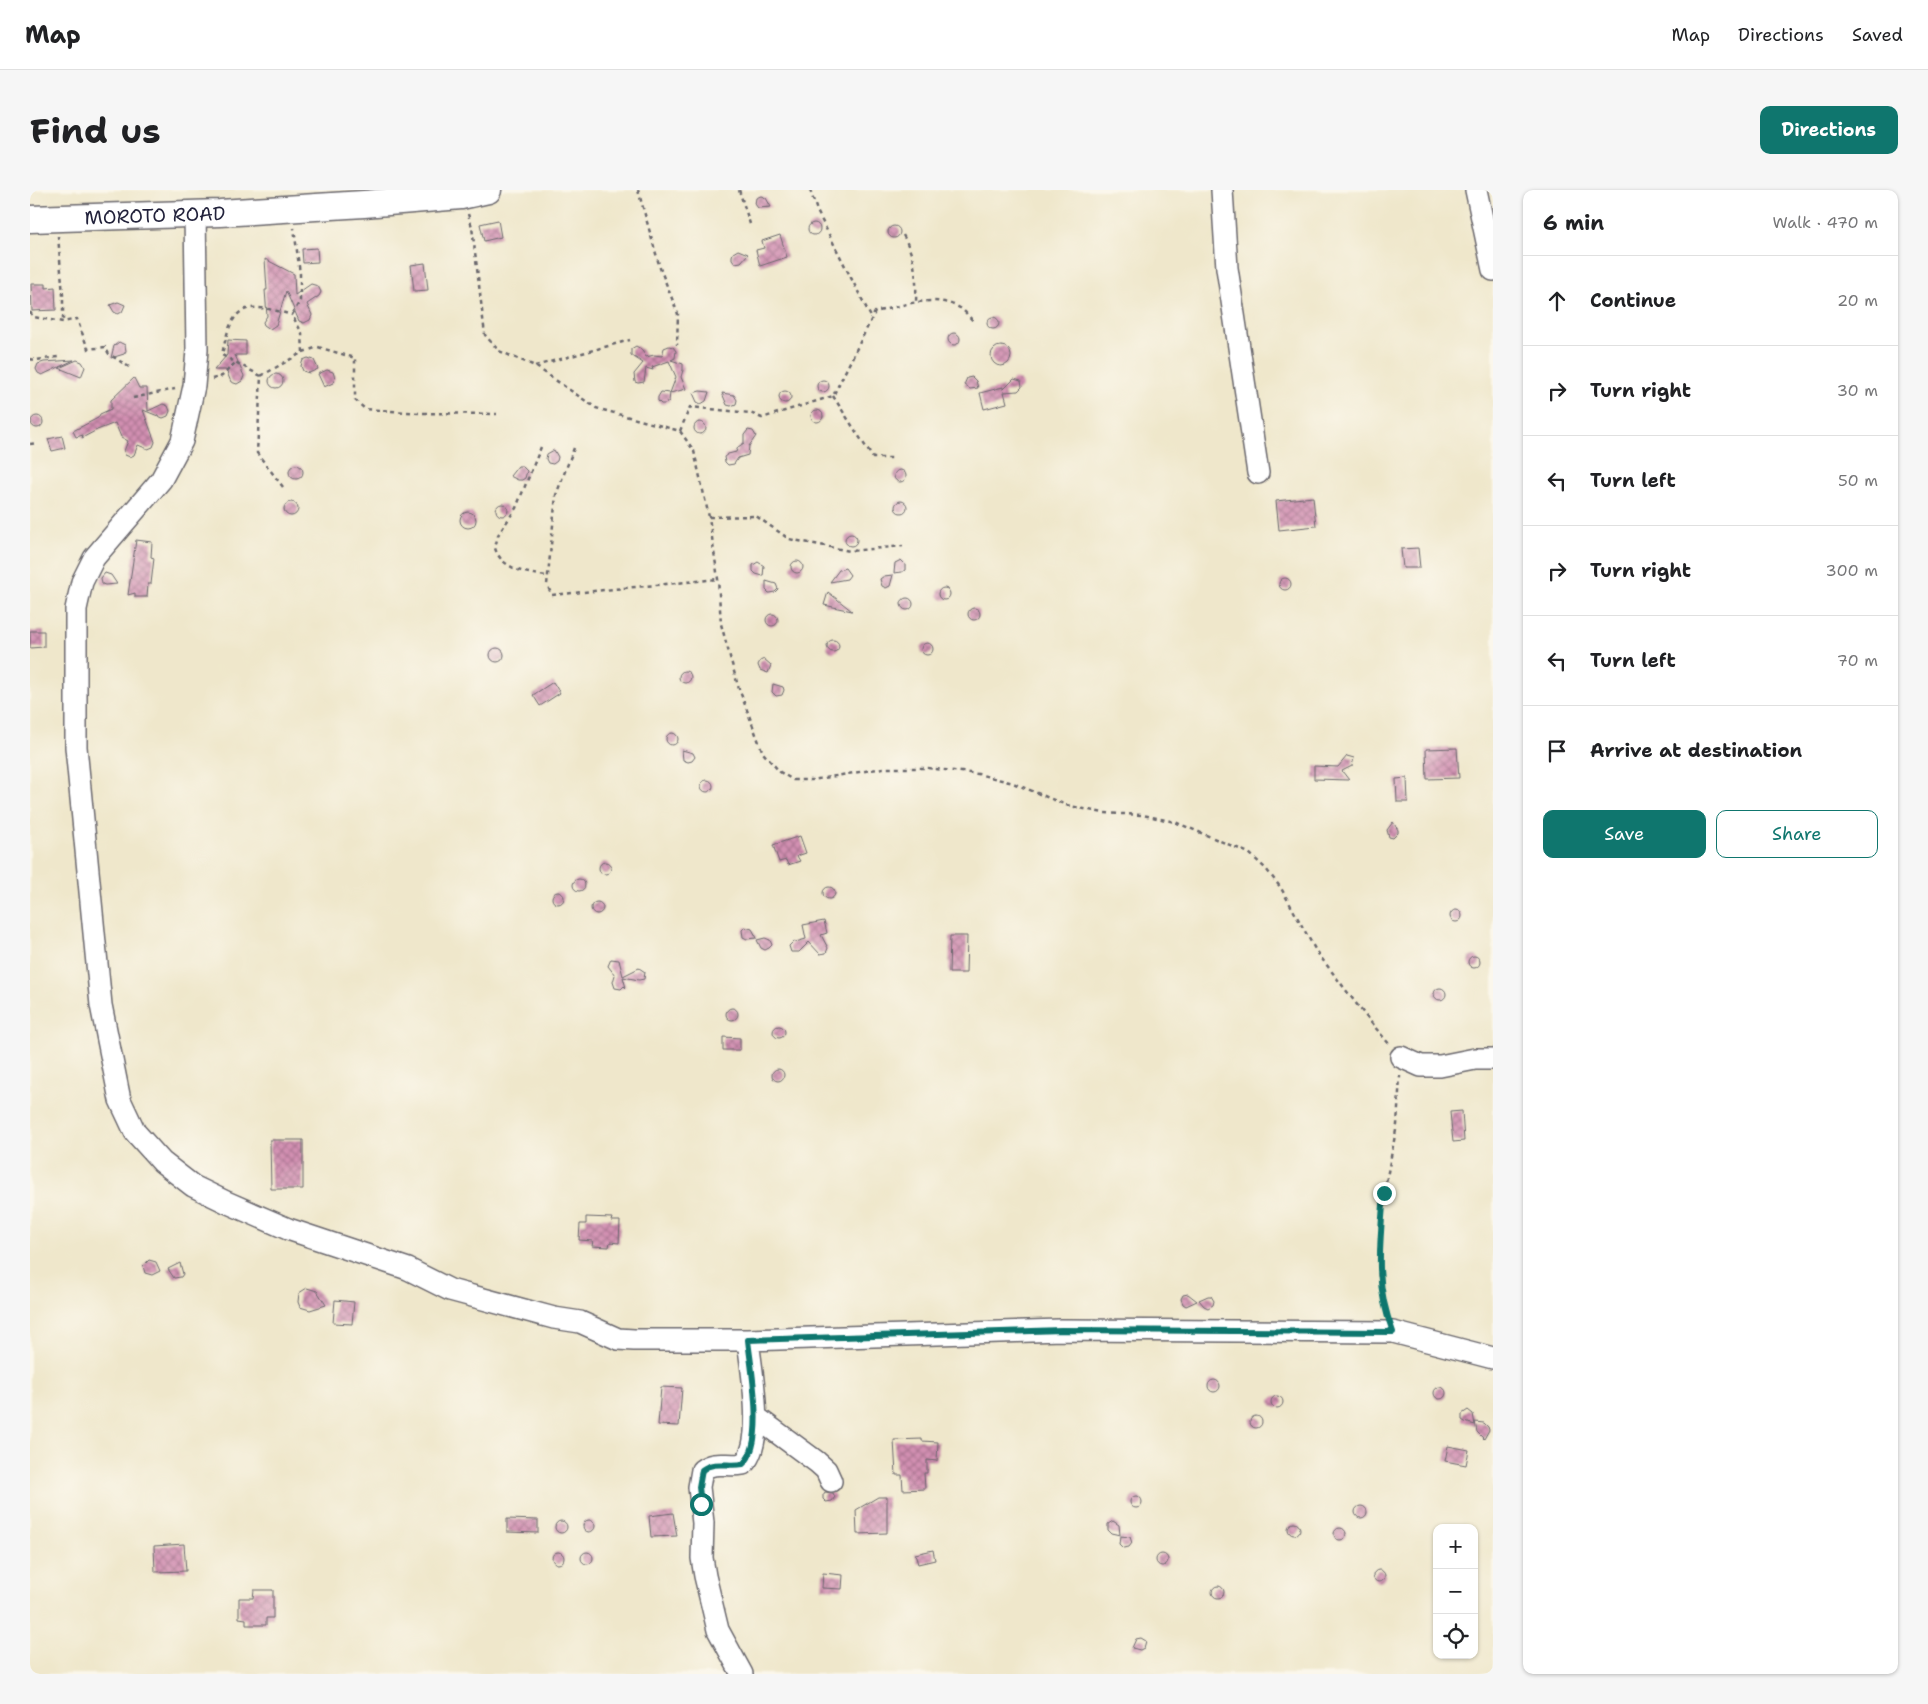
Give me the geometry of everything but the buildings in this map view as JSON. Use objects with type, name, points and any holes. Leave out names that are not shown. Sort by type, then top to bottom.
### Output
[{"type":"main road","name":"MOROTO ROAD","points":[[30,219],[195,213],[305,202],[461,196],[488,190]]},
{"type":"street","points":[[1222,190],[1228,268],[1258,472]]},
{"type":"street","points":[[1476,190],[1493,270]]},
{"type":"street","points":[[195,213],[197,350],[194,386],[182,441],[161,480],[94,558],[82,582],[76,609],[76,747],[101,1005],[120,1100],[135,1132],[162,1162],[193,1186],[288,1229],[408,1269],[450,1290],[554,1318],[580,1322],[618,1338],[634,1340],[748,1340],[1061,1330],[1393,1332],[1493,1358]]},
{"type":"street","points":[[1400,1057],[1421,1066],[1440,1066],[1475,1059],[1493,1060]]},
{"type":"street","points":[[742,1674],[718,1630],[705,1576],[702,1558],[703,1523],[699,1478],[702,1470],[709,1465],[718,1463],[733,1466],[743,1464],[751,1455],[756,1417],[748,1340]]},
{"type":"street","points":[[756,1417],[818,1462],[826,1470],[831,1481]]},
{"type":"path","points":[[638,190],[660,268],[678,314],[677,345]]},
{"type":"path","points":[[739,190],[750,224]]},
{"type":"path","points":[[810,190],[817,211],[871,317]]},
{"type":"path","points":[[461,196],[472,227],[485,334],[498,351],[535,366],[596,408],[680,431],[694,451],[709,517],[718,579],[721,624],[738,686],[763,753],[780,772],[793,780],[812,780],[883,768],[928,768],[978,774],[1014,783],[1066,805],[1103,813],[1143,815],[1175,822],[1249,854],[1266,869],[1281,888],[1316,951],[1400,1057],[1396,1125],[1384,1193],[1379,1259],[1381,1291],[1393,1332]]},
{"type":"path","points":[[292,315],[300,301],[305,202]]},
{"type":"path","points":[[57,218],[63,295],[63,322]]},
{"type":"path","points":[[903,235],[912,251],[915,267],[916,302]]},
{"type":"path","points":[[680,431],[690,407],[750,413],[762,418],[833,396],[860,346],[871,317],[875,312],[916,302],[942,302],[961,308],[974,322]]},
{"type":"path","points":[[261,376],[222,354],[230,323],[241,311],[257,307],[292,315],[302,333],[303,352]]},
{"type":"path","points":[[30,312],[31,318],[63,322],[77,319],[88,349],[105,347],[109,354],[129,367]]},
{"type":"path","points":[[535,366],[630,340]]},
{"type":"path","points":[[261,376],[303,352],[318,347],[354,358],[356,400],[365,409],[420,413],[497,414]]},
{"type":"path","points":[[30,359],[58,357]]},
{"type":"path","points":[[261,376],[257,454],[283,487]]},
{"type":"path","points":[[833,396],[873,458],[893,458]]},
{"type":"path","points":[[30,444],[37,443]]},
{"type":"path","points":[[541,447],[516,508],[498,535],[495,548],[501,561],[516,569],[531,574],[548,576]]},
{"type":"path","points":[[574,448],[556,495],[547,585],[552,595],[718,579]]},
{"type":"path","points":[[709,517],[756,516],[789,539],[850,551],[903,546]]},
{"type":"route","points":[[701,1504],[699,1478],[702,1470],[709,1465],[718,1463],[733,1466],[743,1464],[751,1455],[756,1417],[748,1340],[1061,1330],[1393,1332],[1388,1319],[1379,1277],[1384,1193]]}]
